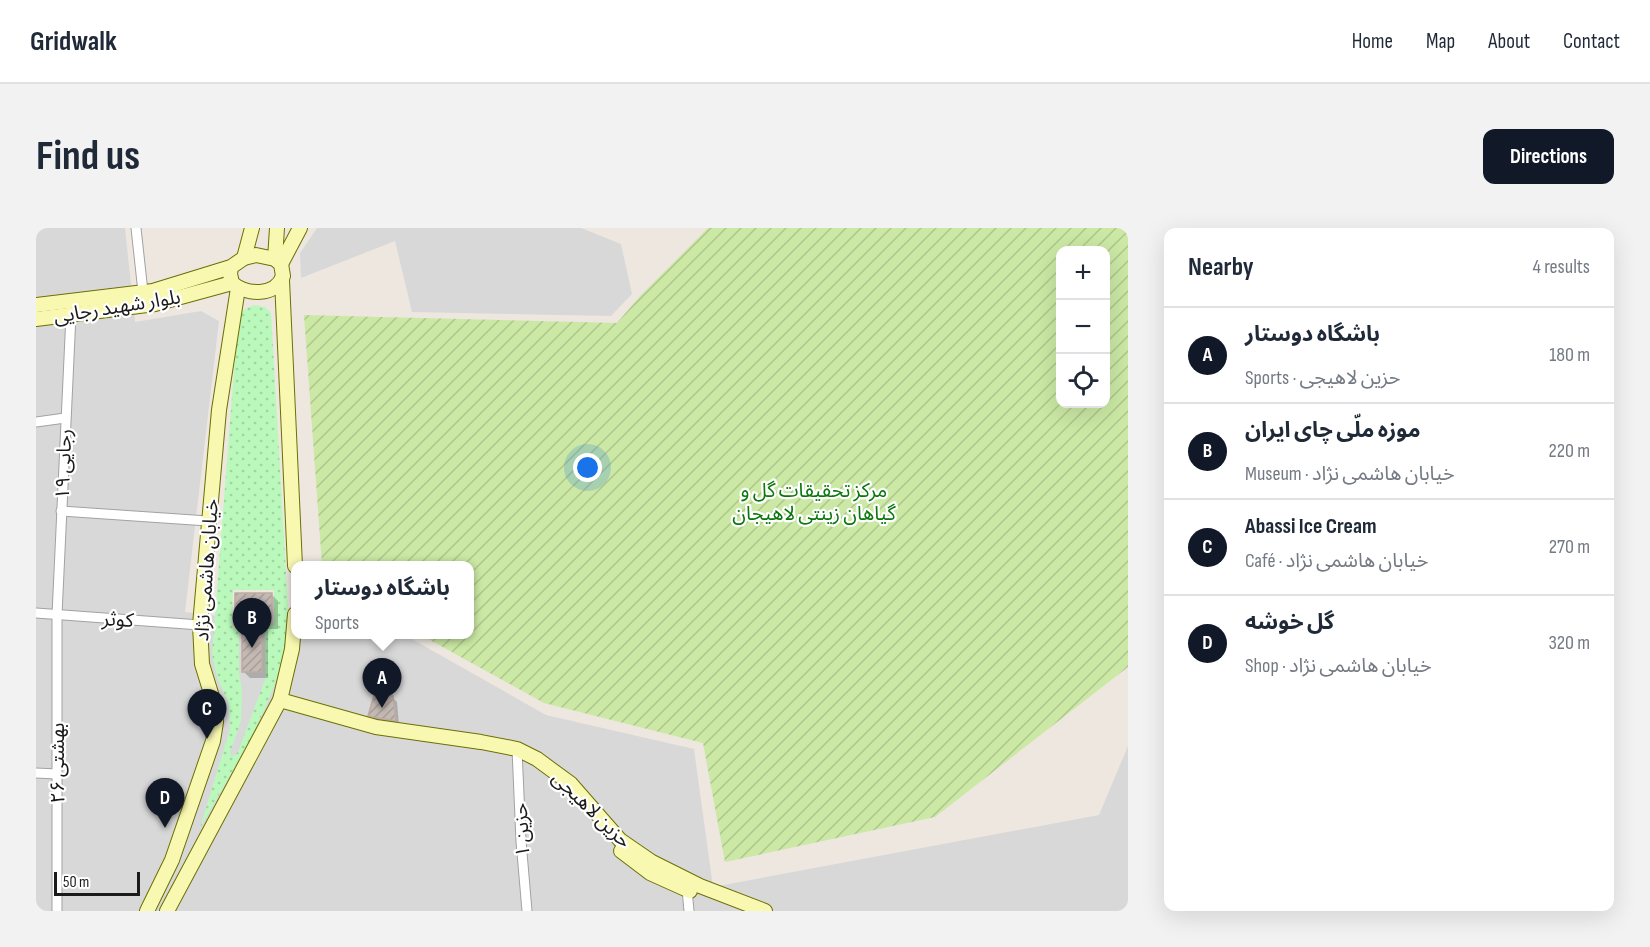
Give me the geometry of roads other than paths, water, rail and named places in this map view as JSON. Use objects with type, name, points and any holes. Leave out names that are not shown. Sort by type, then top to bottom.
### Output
[{"type":"main road","points":[[244,258],[252,228]]},
{"type":"main road","points":[[277,228],[278,262],[284,271],[282,280],[295,561]]},
{"type":"main road","points":[[278,262],[300,228]]},
{"type":"main road","points":[[278,262],[256,255],[244,258],[231,267],[230,274],[235,286],[258,292],[276,286],[282,280]]},
{"type":"main road","name":"بلوار شهید رجایی","points":[[36,305],[153,291],[231,267]]},
{"type":"main road","points":[[188,280],[198,284],[195,293]]},
{"type":"main road","name":"بلوار شهید رجایی","points":[[36,319],[155,304],[195,293],[235,286]]},
{"type":"main road","name":"خیابان هاشمی نژاد","points":[[147,911],[172,860],[213,741],[216,722],[214,704],[202,664],[200,625],[219,410],[235,286]]},
{"type":"main road","points":[[167,911],[280,700],[293,639]]},
{"type":"main road","name":"حزین لاهیجی","points":[[280,700],[376,727],[517,749],[537,759],[571,784],[620,840],[652,862],[700,886],[765,911]]},
{"type":"main road","name":"حزین لاهیجی","points":[[517,749],[561,784],[615,847],[650,873],[742,911]]},
{"type":"street","points":[[136,228],[142,292]]},
{"type":"street","name":"رجایی ۱۹","points":[[57,615],[71,315]]},
{"type":"street","points":[[36,422],[65,418]]},
{"type":"street","points":[[61,511],[208,521]]},
{"type":"street","name":"کوثر","points":[[36,614],[200,625]]},
{"type":"street","name":"بهشتی ۲۶","points":[[57,615],[57,911]]},
{"type":"street","name":"حزین ۱","points":[[517,749],[527,911]]},
{"type":"street","points":[[36,773],[57,774]]},
{"type":"street","points":[[687,889],[689,911]]},
{"type":"place","name":"موزه ملّی چای ایران","points":[[252,648]]},
{"type":"place","name":"باشگاه دوستار","points":[[382,708]]},
{"type":"place","name":"Abassi Ice Cream","points":[[207,739]]},
{"type":"place","name":"گل خوشه","points":[[165,828]]},
{"type":"park label","name":"مرکز تحقیقات گل و گیاهان زینتی لاهیجان","points":[[814,502]]}]
